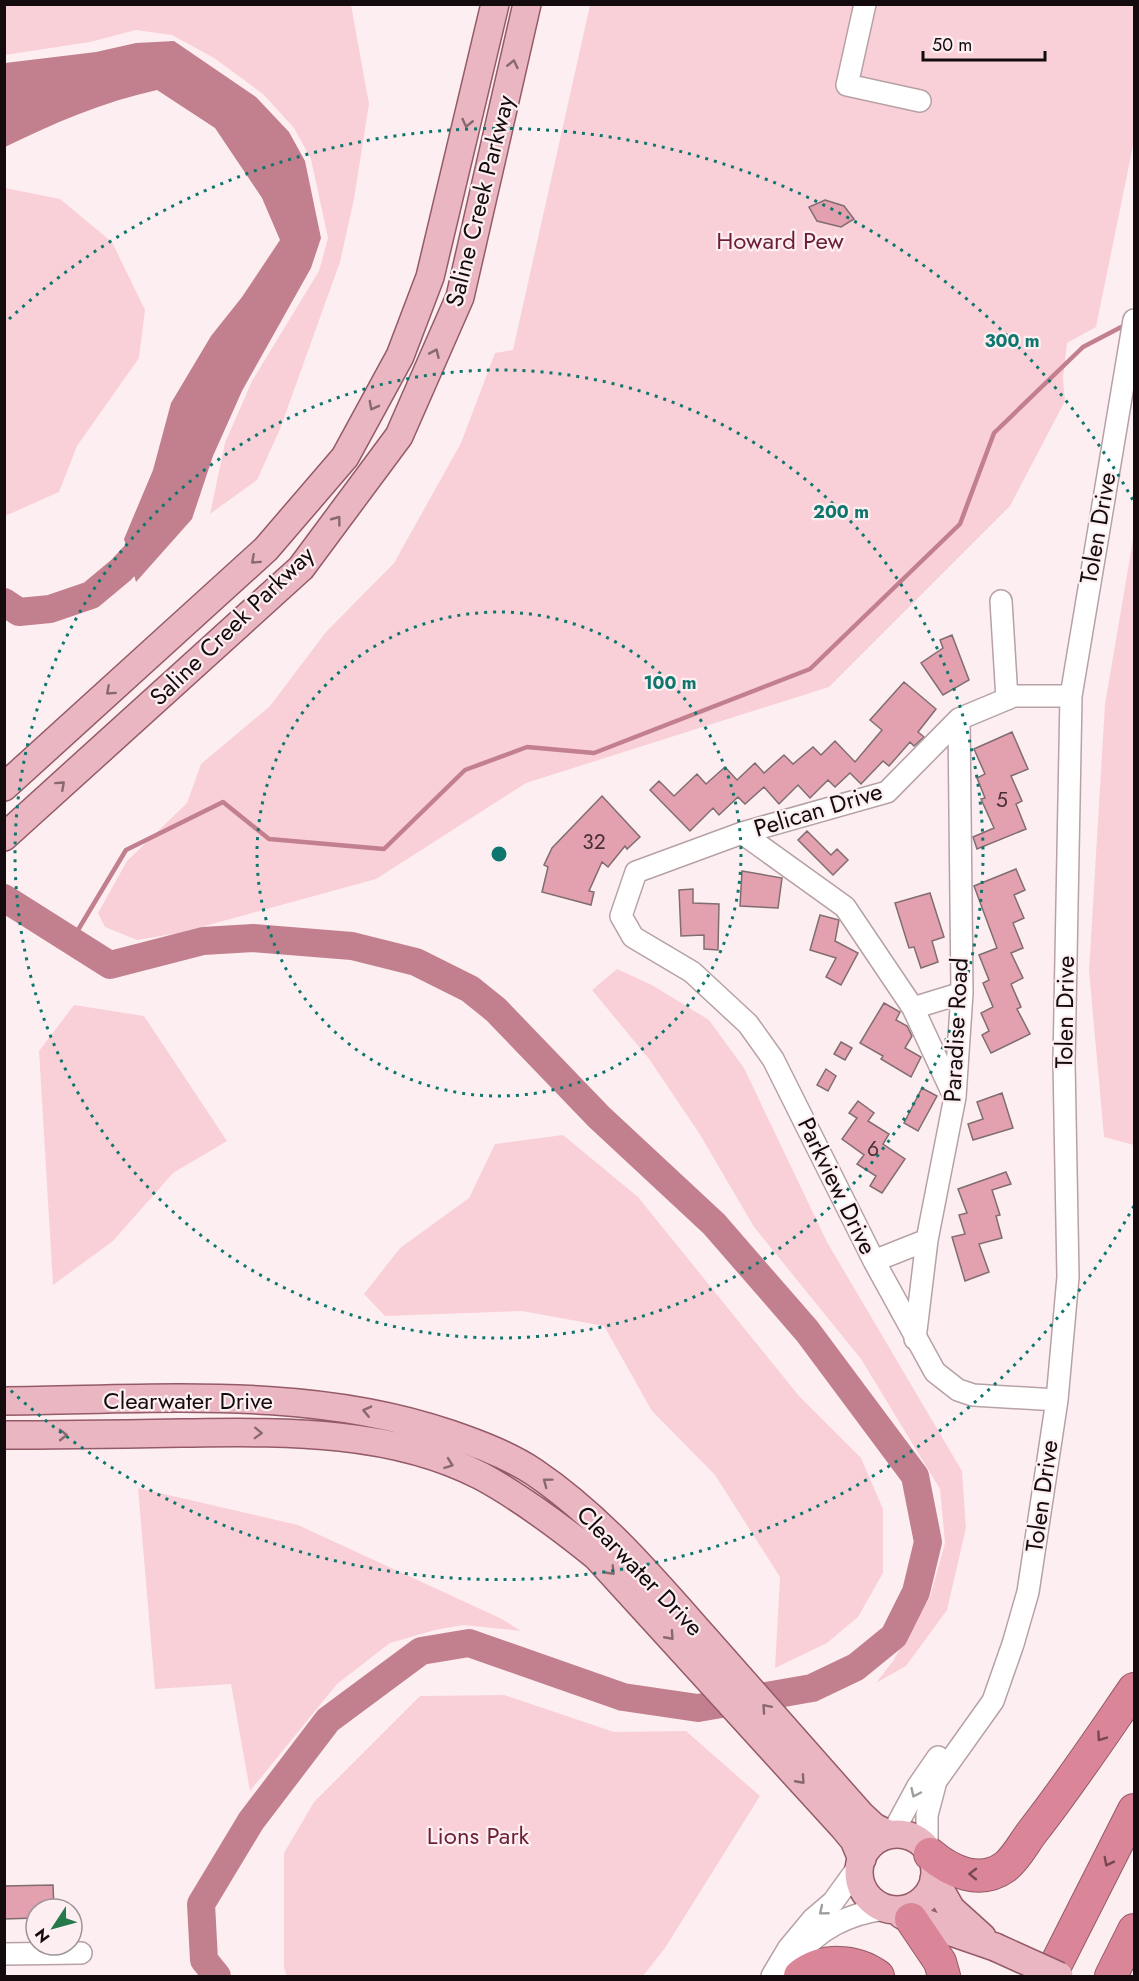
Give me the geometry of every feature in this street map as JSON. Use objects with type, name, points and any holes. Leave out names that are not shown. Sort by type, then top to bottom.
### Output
[{"type":"highway","points":[[930,1861],[968,1875],[988,1874],[1005,1866],[1058,1799],[1134,1689]]},
{"type":"highway","points":[[1050,1977],[1134,1810]]},
{"type":"highway","points":[[895,1913],[940,1962],[944,1977]]},
{"type":"highway","points":[[1111,1977],[1134,1930]]},
{"type":"highway","points":[[800,1977],[823,1964],[841,1963],[856,1965],[878,1977]]},
{"type":"main road","name":"Saline Creek Parkway","points":[[4,787],[266,549],[345,458],[400,356],[430,277],[495,4]]},
{"type":"main road","name":"Saline Creek Parkway","points":[[11,831],[301,568],[399,436],[460,297],[527,4]]},
{"type":"main road","name":"Clearwater Drive","points":[[4,1401],[255,1399],[355,1408],[420,1423],[486,1446],[532,1471],[597,1522],[641,1585],[852,1821],[890,1834]]},
{"type":"main road","name":"Clearwater Drive","points":[[4,1435],[270,1434],[338,1437],[414,1451],[479,1475],[522,1501],[596,1556],[641,1585]]},
{"type":"main road","name":"Clearwater Drive","points":[[852,1821],[860,1862]]},
{"type":"main road","points":[[995,1947],[951,1909],[930,1861],[915,1839],[890,1834],[875,1841],[860,1862],[860,1883],[865,1893],[895,1913],[995,1947],[1059,1977]]},
{"type":"main road","points":[[895,1913],[918,1904],[930,1891],[930,1861]]},
{"type":"street","points":[[865,4],[847,85],[920,101]]},
{"type":"street","name":"Tolen Drive","points":[[930,1861],[927,1815],[936,1781],[993,1701],[1028,1592],[1057,1400],[1068,1277],[1064,1062],[1071,696],[1134,320]]},
{"type":"street","points":[[1001,601],[1007,699]]},
{"type":"street","name":"Pelican Drive","points":[[628,929],[621,916],[636,872],[742,833],[887,792],[959,719],[1014,696],[1071,696]]},
{"type":"street","name":"Paradise Road","points":[[915,1339],[927,1240],[955,1097],[962,993],[959,719]]},
{"type":"street","points":[[742,833],[845,907],[913,1008],[955,1097]]},
{"type":"street","name":"Parkview Drive","points":[[628,929],[633,937],[692,972],[754,1033],[773,1059],[874,1261],[935,1372],[958,1390],[974,1395],[1057,1400]]},
{"type":"street","points":[[913,1008],[962,993]]},
{"type":"street","points":[[874,1261],[927,1240]]},
{"type":"street","name":"Tolen Drive","points":[[890,1834],[934,1761],[993,1701]]},
{"type":"street","points":[[772,1977],[788,1949],[813,1919],[833,1902],[860,1862]]},
{"type":"street","points":[[784,1977],[801,1952],[837,1923],[865,1911],[895,1913]]},
{"type":"street","points":[[4,1954],[24,1954]]},
{"type":"green space","points":[[4,5],[351,5],[369,104],[354,199],[340,262],[280,429],[257,480],[210,514],[225,443],[252,381],[319,271],[328,238],[311,159],[294,128],[263,94],[214,58],[172,35],[136,30],[90,42],[5,55]]},
{"type":"green space","name":"Howard Pew","points":[[590,5],[1134,5],[1134,141],[1096,327],[1067,343],[1063,378],[1065,401],[1010,506],[829,687],[526,783],[376,879],[179,933],[137,940],[105,927],[98,913],[127,861],[187,803],[201,764],[270,706],[326,632],[394,563],[461,443],[495,353],[513,350]]},
{"type":"green space","points":[[5,188],[60,199],[112,242],[145,310],[139,358],[77,446],[59,492],[5,516]]},
{"type":"green space","points":[[1134,534],[1134,1145],[1104,1137],[1089,971],[1105,704]]},
{"type":"green space","points":[[617,969],[652,985],[709,1020],[744,1068],[827,1242],[962,1471],[966,1528],[947,1610],[906,1666],[876,1683],[893,1661],[930,1597],[945,1543],[940,1489],[861,1359],[754,1227],[699,1133],[649,1059],[592,990]]},
{"type":"green space","points":[[74,1005],[144,1016],[227,1141],[173,1173],[113,1241],[53,1285],[39,1051]]},
{"type":"green space","points":[[563,1135],[638,1197],[799,1396],[861,1458],[883,1509],[883,1573],[858,1617],[827,1643],[775,1668],[780,1577],[715,1475],[652,1411],[604,1326],[522,1311],[385,1316],[364,1294],[400,1248],[469,1198],[495,1144]]},
{"type":"green space","points":[[138,1488],[298,1525],[502,1619],[521,1631],[463,1625],[435,1630],[390,1643],[337,1684],[250,1791],[231,1684],[155,1689]]},
{"type":"green space","name":"Lions Park","points":[[504,1695],[614,1732],[686,1731],[760,1796],[665,1948],[643,1976],[287,1976],[284,1968],[284,1853],[314,1802],[420,1696]]},
{"type":"shaded area","points":[[174,41],[256,97],[289,132],[305,161],[321,238],[311,268],[242,391],[213,456],[192,519],[136,582],[124,539],[153,470],[171,403],[211,336],[242,297],[280,240],[262,198],[215,128],[157,90],[79,114],[5,147],[5,63],[96,52],[136,43]]},
{"type":"building","points":[[825,200],[844,206],[854,219],[841,227],[817,221],[809,207]]},
{"type":"building","points":[[952,635],[969,680],[943,695],[921,663],[943,648],[940,640]]},
{"type":"building","points":[[904,682],[936,709],[918,732],[924,737],[914,746],[910,742],[889,766],[883,761],[861,784],[850,773],[835,787],[828,780],[810,798],[798,785],[779,804],[764,787],[745,804],[738,797],[719,815],[713,808],[690,831],[650,790],[659,781],[674,796],[697,774],[706,784],[725,767],[737,780],[755,763],[764,773],[784,755],[793,764],[813,747],[821,755],[835,741],[855,762],[882,730],[870,720]]},
{"type":"building","points":[[1012,732],[1028,769],[1011,776],[1022,801],[1016,804],[1026,829],[977,849],[973,837],[994,828],[981,799],[985,798],[977,778],[985,774],[974,749]]},
{"type":"building","points":[[602,796],[640,837],[627,849],[625,846],[608,867],[602,862],[589,891],[594,892],[591,905],[542,892],[548,867],[544,865],[552,848]]},
{"type":"building","points":[[807,831],[831,855],[837,849],[848,860],[833,875],[798,840]]},
{"type":"building","points":[[1016,869],[1025,890],[1014,895],[1024,918],[1013,923],[1023,948],[1011,953],[1023,978],[1011,984],[1021,1007],[1017,1009],[1030,1034],[991,1053],[982,1035],[989,1031],[981,1013],[993,1007],[983,983],[989,980],[979,955],[997,948],[974,886]]},
{"type":"building","points":[[742,871],[782,878],[778,908],[740,906]]},
{"type":"building","points":[[693,889],[693,903],[719,904],[718,950],[704,949],[704,935],[681,936],[679,890]]},
{"type":"building","points":[[930,893],[944,937],[932,941],[938,962],[921,968],[914,947],[909,948],[895,903]]},
{"type":"building","points":[[820,915],[839,920],[835,941],[858,953],[841,985],[826,977],[836,958],[810,950]]},
{"type":"building","points":[[884,1003],[900,1012],[896,1020],[907,1026],[912,1036],[905,1048],[921,1057],[911,1077],[881,1059],[883,1056],[860,1043]]},
{"type":"building","points":[[841,1042],[852,1048],[845,1060],[834,1054]]},
{"type":"building","points":[[826,1069],[836,1076],[828,1091],[817,1085]]},
{"type":"building","points":[[922,1088],[937,1096],[918,1131],[904,1123]]},
{"type":"building","points":[[1002,1093],[1013,1128],[973,1140],[968,1124],[983,1119],[977,1102]]},
{"type":"building","points":[[858,1101],[874,1113],[868,1121],[889,1134],[883,1144],[905,1159],[882,1193],[870,1186],[876,1176],[857,1164],[864,1155],[842,1139],[857,1118],[849,1113]]},
{"type":"building","points":[[1006,1172],[1011,1184],[992,1190],[1000,1215],[996,1216],[1002,1238],[979,1244],[989,1272],[965,1281],[952,1237],[965,1234],[959,1215],[967,1213],[958,1189]]},
{"type":"building","points":[[53,1885],[54,1897],[24,1897],[24,1918],[4,1919],[4,1886]]},
{"type":"waterway","points":[[72,940],[126,850],[223,802],[269,839],[384,849],[465,770],[527,747],[594,753],[810,669],[960,524],[994,433],[1083,347],[1127,324]]},
{"type":"waterway","points":[[4,602],[19,612],[50,609],[91,595],[121,570],[157,531]]},
{"type":"waterway","points":[[4,898],[110,965],[203,941],[253,938],[352,946],[416,962],[470,989],[496,1010],[599,1117],[714,1224],[807,1331],[915,1476],[928,1542],[916,1592],[894,1636],[856,1667],[812,1688],[698,1708],[623,1697],[469,1643],[421,1651],[328,1720],[251,1821],[201,1904],[204,1960],[217,1976]]}]
